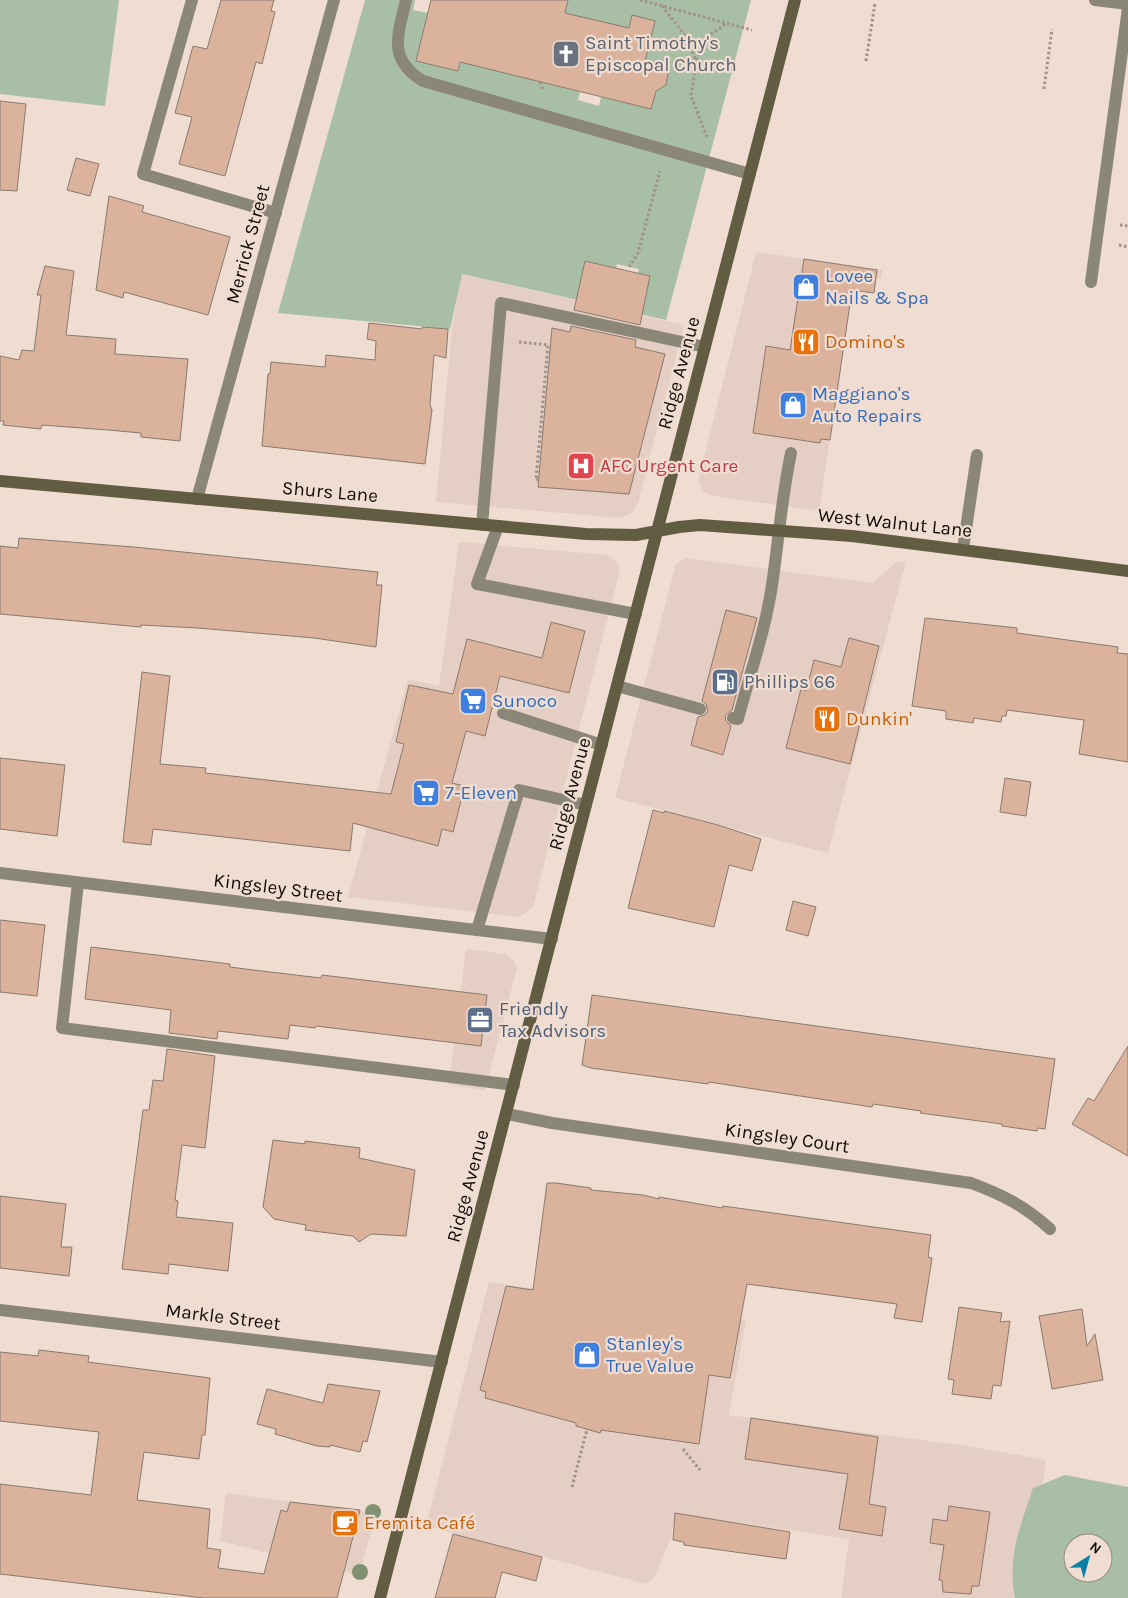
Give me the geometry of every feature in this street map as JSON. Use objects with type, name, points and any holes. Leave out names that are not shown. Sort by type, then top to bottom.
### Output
[{"type":"main road","name":"Ridge Avenue","points":[[380,1598],[795,0]]},
{"type":"main road","name":"Shurs Lane","points":[[0,481],[614,536],[636,535],[657,531]]},
{"type":"main road","name":"West Walnut Lane","points":[[657,531],[700,526],[852,536],[1128,571]]},
{"type":"street","points":[[192,0],[143,174],[276,213]]},
{"type":"street","name":"Merrick Street","points":[[197,499],[334,0]]},
{"type":"street","points":[[406,0],[398,41],[398,53],[402,64],[410,73],[423,80],[665,152],[750,174]]},
{"type":"street","points":[[1091,282],[1128,6],[1095,0]]},
{"type":"street","points":[[482,525],[501,303],[705,347]]},
{"type":"street","points":[[733,718],[738,719],[766,615],[773,578],[777,531],[790,453]]},
{"type":"street","points":[[963,549],[977,455]]},
{"type":"street","points":[[498,526],[477,584],[636,614]]},
{"type":"street","points":[[617,686],[700,709]]},
{"type":"street","points":[[502,713],[602,745]]},
{"type":"street","points":[[477,930],[519,790],[586,805]]},
{"type":"street","name":"Kingsley Street","points":[[0,873],[552,939]]},
{"type":"street","points":[[78,883],[62,1028],[514,1086]]},
{"type":"street","name":"Kingsley Court","points":[[507,1114],[552,1123],[971,1183],[999,1193],[1029,1210],[1050,1229]]},
{"type":"street","name":"Markle Street","points":[[0,1310],[442,1362]]},
{"type":"path","points":[[640,0],[752,30]]},
{"type":"path","points":[[866,62],[875,3]]},
{"type":"path","points":[[662,6],[684,34],[696,61]]},
{"type":"path","points":[[707,137],[691,96],[696,61],[702,46],[710,36],[727,23]]},
{"type":"path","points":[[1044,89],[1052,29]]},
{"type":"path","points":[[628,266],[638,253],[665,152]]},
{"type":"path","points":[[539,480],[536,480],[548,362],[548,345],[540,344]]},
{"type":"path","points":[[572,1487],[587,1429]]},
{"type":"path","points":[[683,1449],[700,1470]]},
{"type":"shaded area","points":[[756,252],[882,270],[881,279],[876,279],[874,293],[852,290],[819,511],[714,496],[704,492],[698,481]]},
{"type":"shaded area","points":[[461,274],[684,325],[638,503],[632,513],[620,518],[436,502],[452,328]]},
{"type":"shaded area","points":[[459,542],[607,555],[617,562],[619,568],[533,907],[520,917],[348,897],[408,679],[439,686]]},
{"type":"shaded area","points":[[686,558],[873,583],[896,562],[906,561],[828,853],[615,798],[676,564]]},
{"type":"shaded area","points":[[466,949],[505,954],[514,961],[517,968],[485,1090],[449,1085]]},
{"type":"shaded area","points":[[489,1282],[746,1320],[729,1415],[967,1446],[1046,1460],[1027,1598],[841,1598],[849,1539],[675,1513],[671,1537],[655,1577],[646,1584],[426,1526]]},
{"type":"shaded area","points":[[226,1493],[376,1513],[359,1576],[220,1541]]},
{"type":"green space","points":[[0,0],[119,0],[105,106],[0,94]]},
{"type":"green space","points":[[365,0],[415,0],[413,10],[428,13],[416,60],[458,71],[465,42],[490,69],[580,92],[578,100],[599,106],[601,97],[651,109],[656,91],[666,85],[668,75],[662,64],[645,61],[655,21],[632,15],[627,37],[563,20],[568,0],[751,0],[666,320],[462,274],[450,329],[278,313]],"holes":[[[585,261],[616,268],[617,264],[639,269],[638,273],[650,276],[644,306]]]},
{"type":"green space","points":[[1065,1475],[1128,1487],[1128,1598],[1015,1598],[1013,1568],[1019,1529],[1033,1488]]},
{"type":"building","points":[[221,0],[274,0],[271,11],[275,12],[262,64],[256,62],[225,176],[179,164],[192,117],[175,113],[193,46],[207,49]]},
{"type":"building","name":"Saint Timothy's Episcopal Church","points":[[431,0],[568,0],[565,13],[629,28],[632,15],[655,21],[645,61],[662,64],[668,74],[666,85],[656,91],[651,109],[460,62],[458,71],[416,61]]},
{"type":"building","points":[[0,101],[26,104],[17,191],[0,190]]},
{"type":"building","points":[[76,158],[99,164],[90,196],[67,190]]},
{"type":"building","points":[[109,196],[144,206],[142,212],[230,237],[208,315],[124,292],[123,298],[96,290]]},
{"type":"building","points":[[804,259],[877,270],[874,293],[852,290],[830,440],[821,439],[820,443],[753,433],[766,346],[790,350]]},
{"type":"building","points":[[585,261],[650,276],[640,325],[574,310]]},
{"type":"building","points":[[45,266],[74,271],[66,335],[116,339],[115,354],[188,359],[180,441],[141,437],[141,433],[108,430],[42,425],[41,429],[3,425],[4,421],[0,421],[0,356],[19,360],[22,350],[34,351],[41,295],[37,295]]},
{"type":"building","points":[[369,323],[422,329],[422,327],[448,329],[446,358],[434,355],[430,405],[432,410],[425,464],[262,446],[268,374],[270,374],[271,362],[325,367],[326,355],[375,360],[376,341],[367,339]]},
{"type":"building","points":[[571,326],[636,340],[635,347],[665,354],[629,494],[538,487],[552,328],[570,332]]},
{"type":"building","points":[[19,538],[134,547],[378,572],[376,585],[382,585],[376,647],[314,638],[198,628],[141,625],[141,627],[0,614],[0,546],[18,548]]},
{"type":"building","points":[[726,610],[757,618],[732,710],[725,716],[726,721],[731,726],[723,755],[691,745],[698,717],[705,715],[708,711],[706,704],[702,701]]},
{"type":"building","points":[[925,618],[1017,628],[1017,633],[1118,647],[1117,653],[1128,654],[1128,762],[1079,754],[1084,720],[1007,710],[1006,716],[1002,716],[1001,722],[974,718],[973,723],[946,719],[946,711],[912,706]]},
{"type":"building","points":[[551,622],[585,631],[569,693],[500,676],[485,736],[466,731],[452,783],[464,786],[461,801],[453,832],[442,829],[438,846],[353,823],[350,851],[153,829],[151,845],[123,842],[142,672],[170,676],[160,764],[206,768],[205,773],[391,794],[404,744],[396,742],[409,685],[453,694],[467,639],[542,658]]},
{"type":"building","name":"Dunkin'","points":[[849,638],[879,646],[850,764],[786,748],[801,689],[806,691],[814,660],[841,667]]},
{"type":"building","points":[[0,758],[65,765],[57,836],[0,829]]},
{"type":"building","points":[[1005,778],[1031,782],[1026,816],[1000,812]]},
{"type":"building","points":[[653,810],[718,825],[761,839],[752,871],[729,865],[714,927],[628,908]]},
{"type":"building","points":[[793,901],[816,907],[808,936],[786,930]]},
{"type":"building","points":[[0,920],[45,925],[37,996],[0,992]]},
{"type":"building","points":[[91,947],[230,964],[230,967],[253,970],[321,978],[322,975],[487,995],[481,1046],[316,1026],[315,1028],[290,1025],[288,1039],[218,1031],[217,1039],[169,1033],[171,1010],[85,999]]},
{"type":"building","points":[[592,995],[1055,1059],[1045,1129],[1038,1128],[1037,1131],[873,1104],[872,1107],[709,1082],[708,1084],[591,1068],[582,1065]]},
{"type":"building","points":[[1128,1046],[1128,1156],[1072,1124],[1088,1098],[1094,1101]]},
{"type":"building","points":[[167,1049],[215,1056],[205,1148],[182,1145],[175,1200],[178,1201],[176,1217],[233,1223],[228,1271],[169,1264],[168,1274],[122,1269],[143,1110],[149,1110],[153,1080],[163,1081]]},
{"type":"building","points":[[273,1140],[305,1144],[305,1141],[360,1148],[359,1158],[415,1170],[406,1236],[371,1234],[359,1242],[353,1236],[305,1230],[306,1225],[274,1219],[263,1207]]},
{"type":"building","points":[[547,1183],[931,1235],[928,1257],[932,1258],[922,1322],[894,1318],[897,1304],[747,1284],[730,1378],[709,1375],[699,1444],[601,1430],[600,1433],[576,1426],[576,1423],[485,1398],[486,1392],[480,1390],[506,1286],[533,1290]]},
{"type":"building","points":[[0,1196],[66,1204],[61,1247],[72,1247],[69,1276],[0,1268]]},
{"type":"building","points":[[959,1307],[1002,1313],[1000,1322],[1010,1321],[1001,1386],[993,1385],[991,1399],[952,1394],[954,1380],[948,1379]]},
{"type":"building","points":[[1082,1309],[1087,1346],[1095,1334],[1103,1380],[1052,1389],[1039,1316]]},
{"type":"building","points":[[39,1350],[89,1356],[88,1362],[210,1378],[205,1435],[202,1435],[199,1459],[144,1452],[137,1500],[210,1509],[207,1548],[221,1550],[218,1568],[264,1574],[281,1510],[287,1512],[290,1502],[360,1510],[337,1598],[204,1598],[0,1574],[0,1484],[91,1495],[99,1432],[0,1421],[0,1352],[38,1356]]},
{"type":"building","points":[[328,1384],[380,1391],[367,1442],[363,1441],[360,1452],[330,1445],[330,1447],[317,1446],[275,1434],[276,1429],[257,1424],[267,1389],[323,1403]]},
{"type":"building","points":[[751,1418],[878,1437],[869,1504],[886,1507],[882,1536],[839,1529],[848,1474],[745,1459]]},
{"type":"building","points":[[949,1506],[990,1512],[979,1586],[972,1586],[971,1594],[943,1592],[942,1580],[939,1580],[944,1545],[930,1543],[933,1519],[947,1521]]},
{"type":"building","points":[[675,1513],[790,1532],[786,1559],[684,1545],[684,1542],[673,1540]]},
{"type":"building","points":[[453,1534],[542,1557],[536,1581],[502,1572],[495,1598],[435,1598]]},
{"type":"place","name":"Saint Timothy's Episcopal Church","points":[[566,54]]},
{"type":"place","name":"Lovee Nails & Spa","points":[[806,287]]},
{"type":"place","name":"Domino's","points":[[806,342]]},
{"type":"place","name":"Maggiano's Auto Repairs","points":[[793,405]]},
{"type":"place","name":"AFC Urgent Care","points":[[581,466]]},
{"type":"place","name":"Phillips 66","points":[[725,682]]},
{"type":"place","name":"Sunoco","points":[[473,701]]},
{"type":"place","name":"Dunkin'","points":[[827,719]]},
{"type":"place","name":"7-Eleven","points":[[426,793]]},
{"type":"place","name":"Friendly Tax Advisors","points":[[480,1020]]},
{"type":"place","name":"Stanley's True Value","points":[[587,1355]]},
{"type":"place","name":"Eremita Café","points":[[345,1523]]}]
